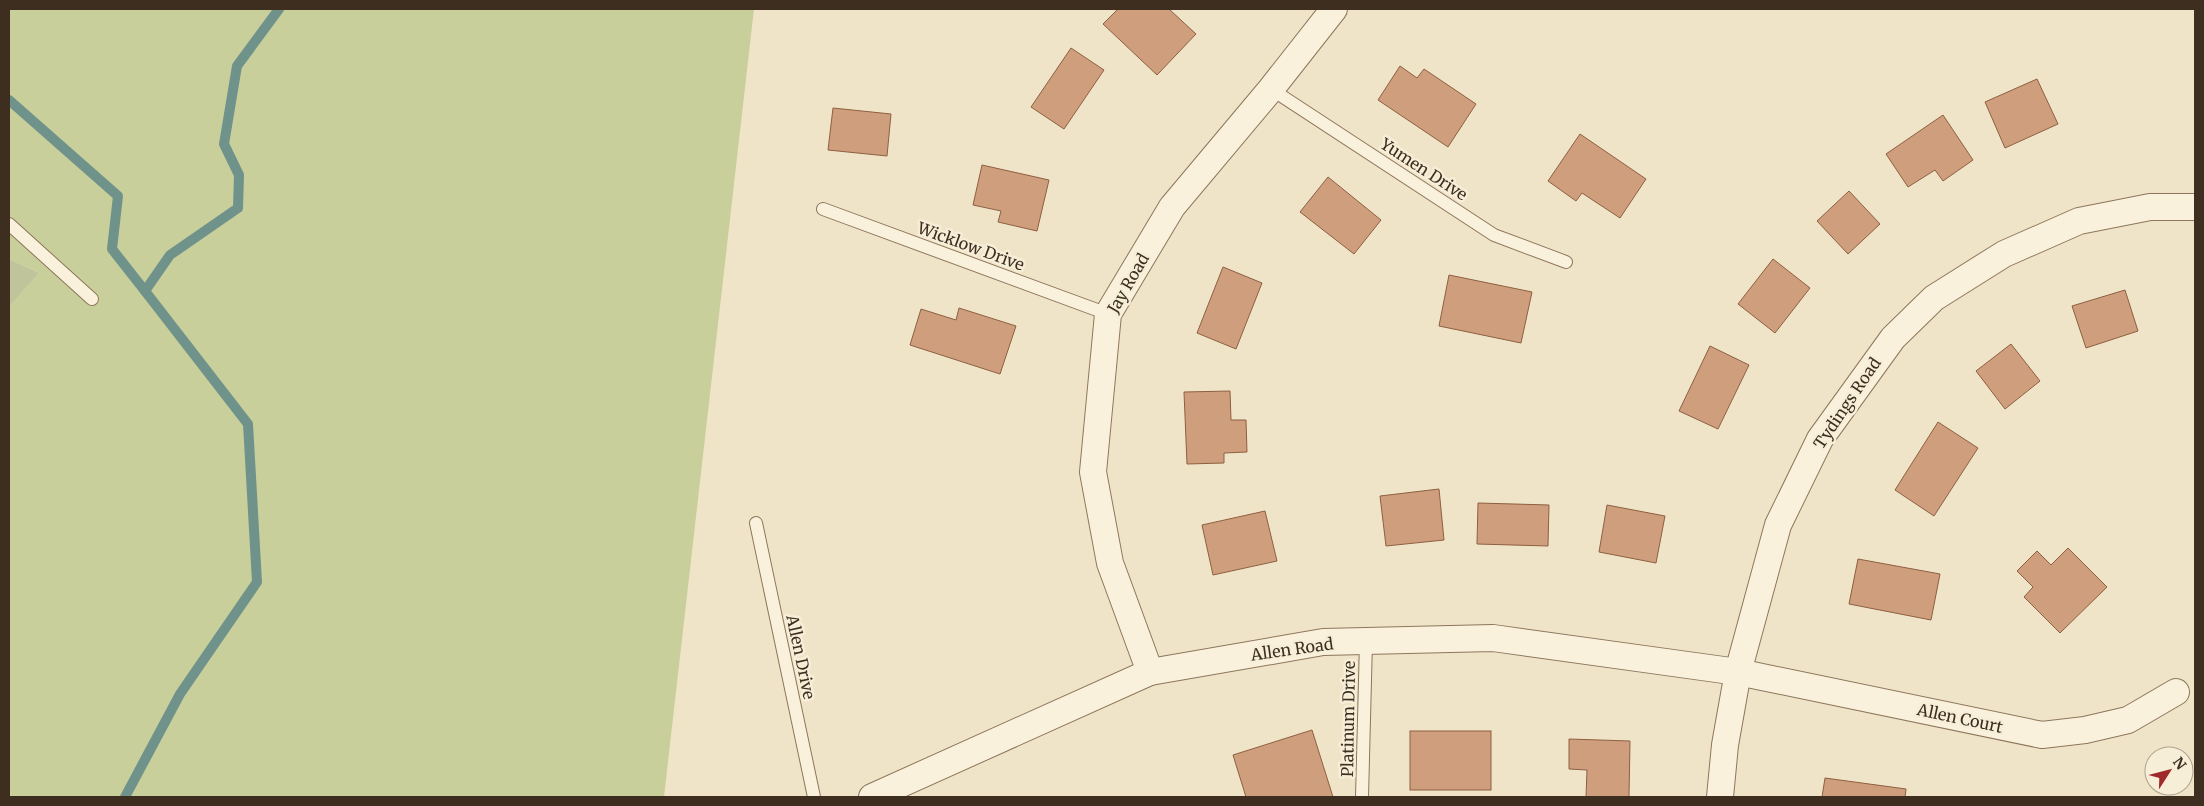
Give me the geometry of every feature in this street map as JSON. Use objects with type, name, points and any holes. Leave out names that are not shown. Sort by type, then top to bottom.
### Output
[{"type":"street","name":"Jay Road","points":[[1150,672],[1110,563],[1093,472],[1108,314],[1172,207],[1271,89],[1334,9]]},
{"type":"street","name":"Tydings Road","points":[[1720,797],[1725,745],[1738,672],[1778,525],[1820,439],[1893,338],[1934,298],[1957,283],[2004,254],[2079,221],[2150,207],[2195,208]]},
{"type":"street","name":"Allen Road","points":[[872,797],[1150,672],[1323,642],[1493,638],[1738,672]]},
{"type":"street","name":"Allen Court","points":[[1738,672],[2042,735],[2085,730],[2128,720],[2176,692]]},
{"type":"lane","name":"Yumen Drive","points":[[1271,89],[1494,235],[1566,262]]},
{"type":"lane","name":"Wicklow Drive","points":[[823,209],[1108,314]]},
{"type":"lane","points":[[9,224],[92,299]]},
{"type":"lane","name":"Allen Drive","points":[[756,523],[814,797]]},
{"type":"lane","name":"Platinum Drive","points":[[1362,797],[1366,641]]},
{"type":"green space","points":[[9,9],[754,9],[664,797],[9,797],[9,307],[39,273],[9,259]]},
{"type":"green space","points":[[9,259],[39,273],[9,307]]},
{"type":"building","points":[[1118,9],[1169,9],[1196,34],[1157,75],[1103,24]]},
{"type":"building","points":[[1071,48],[1104,70],[1064,129],[1031,107]]},
{"type":"building","points":[[1400,66],[1417,78],[1424,69],[1476,104],[1448,147],[1378,100]]},
{"type":"building","points":[[2037,79],[2058,124],[2005,148],[1985,102]]},
{"type":"building","points":[[833,108],[891,114],[887,156],[828,150]]},
{"type":"building","points":[[1943,115],[1973,160],[1943,181],[1935,170],[1908,187],[1886,154]]},
{"type":"building","points":[[1580,134],[1646,179],[1620,218],[1582,193],[1576,201],[1548,181]]},
{"type":"building","points":[[982,165],[1049,180],[1037,231],[998,222],[1001,211],[973,205]]},
{"type":"building","points":[[1328,177],[1381,220],[1354,254],[1300,212]]},
{"type":"building","points":[[1849,191],[1880,224],[1848,254],[1817,221]]},
{"type":"building","points":[[1773,259],[1810,288],[1775,333],[1738,304]]},
{"type":"building","points":[[1223,267],[1262,283],[1236,349],[1197,333]]},
{"type":"building","points":[[1449,275],[1532,292],[1521,343],[1439,326]]},
{"type":"building","points":[[2125,290],[2138,331],[2086,348],[2072,306]]},
{"type":"building","points":[[959,308],[1016,326],[1000,374],[910,345],[921,309],[956,320]]},
{"type":"building","points":[[2011,344],[2040,381],[2005,409],[1976,371]]},
{"type":"building","points":[[1710,346],[1749,365],[1718,429],[1679,411]]},
{"type":"building","points":[[1230,391],[1231,420],[1246,420],[1247,452],[1224,453],[1224,463],[1187,464],[1184,392]]},
{"type":"building","points":[[1938,422],[1978,448],[1934,516],[1895,490]]},
{"type":"building","points":[[1439,489],[1444,540],[1386,546],[1380,496]]},
{"type":"building","points":[[1478,503],[1549,505],[1548,546],[1477,544]]},
{"type":"building","points":[[1607,505],[1665,516],[1656,563],[1599,552]]},
{"type":"building","points":[[1265,511],[1277,561],[1213,575],[1202,525]]},
{"type":"building","points":[[2068,548],[2107,587],[2060,633],[2024,597],[2033,587],[2017,571],[2037,551],[2051,565]]},
{"type":"building","points":[[1858,559],[1940,574],[1931,620],[1849,604]]},
{"type":"building","points":[[1312,730],[1333,797],[1246,797],[1233,755]]},
{"type":"building","points":[[1410,731],[1491,731],[1491,790],[1410,790]]},
{"type":"building","points":[[1569,739],[1630,741],[1629,797],[1586,797],[1587,770],[1569,769]]},
{"type":"building","points":[[1825,778],[1906,789],[1905,797],[1822,797]]},
{"type":"waterway","points":[[125,797],[180,694],[257,582],[248,424],[145,291],[170,255],[238,208],[239,175],[224,144],[237,66],[279,9]]},
{"type":"waterway","points":[[9,100],[118,196],[112,249],[145,291]]}]
